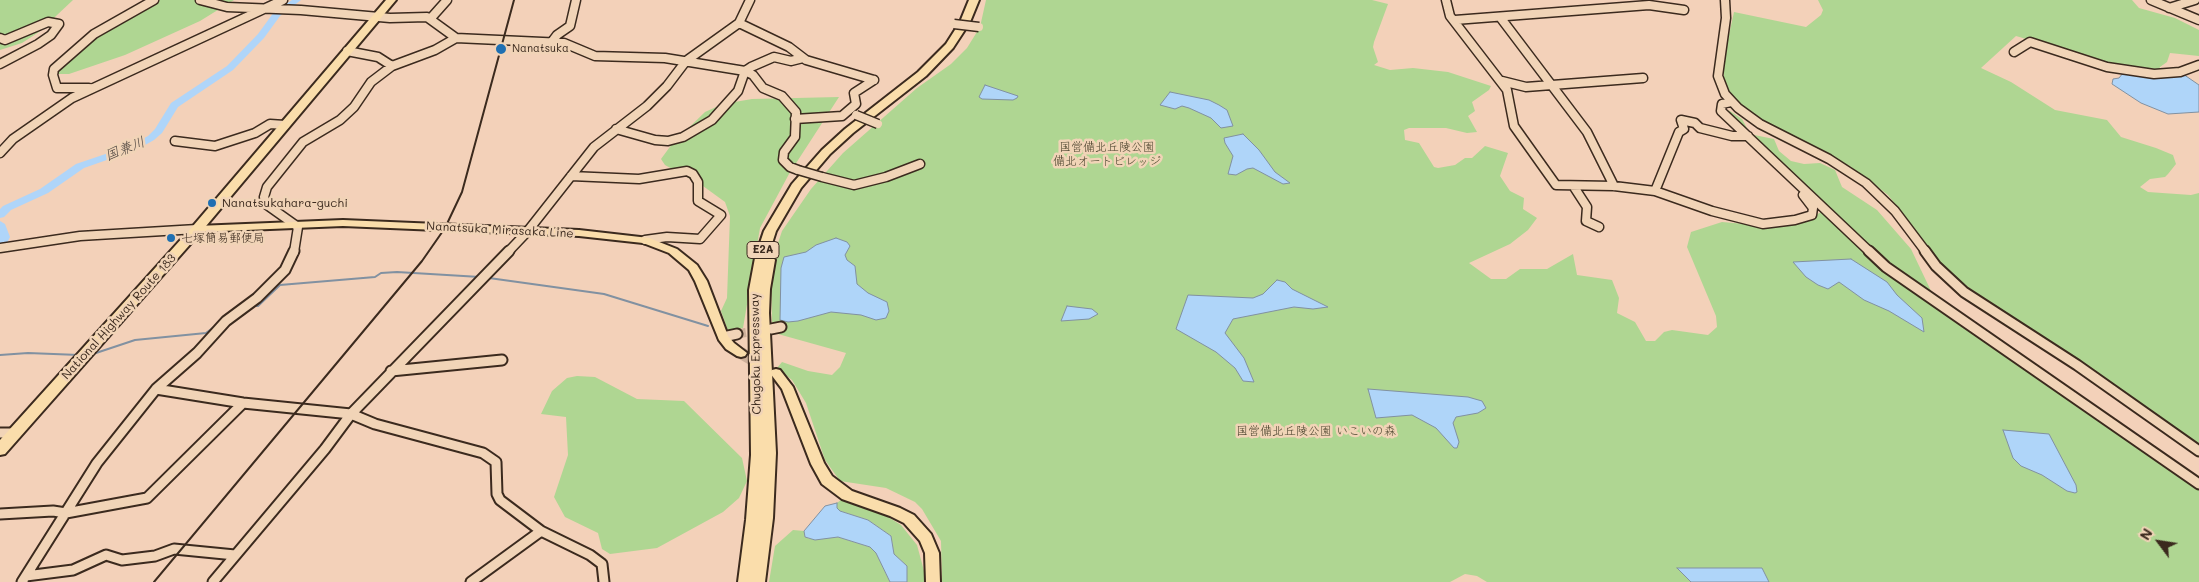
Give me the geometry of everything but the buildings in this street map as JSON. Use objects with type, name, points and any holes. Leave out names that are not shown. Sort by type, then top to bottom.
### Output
[{"type":"highway","name":"National Highway Route 183","points":[[0,450],[197,229],[390,0]]},
{"type":"highway","name":"Chugoku Expressway","points":[[746,582],[754,520],[758,455],[755,290],[761,258],[770,231],[796,186],[826,152],[849,131],[922,74],[950,46],[965,22],[974,0]]},
{"type":"highway","name":"Chugoku Expressway","points":[[757,582],[765,518],[768,453],[764,289],[769,258],[778,231],[803,188],[832,154],[928,76],[957,47],[972,23],[981,0]]},
{"type":"main road","name":"Nanatsuka Mirasaka Line","points":[[197,229],[295,223],[343,223],[617,236],[645,240],[673,251],[693,268],[701,281],[723,337],[730,346],[741,353]]},
{"type":"main road","points":[[776,373],[788,387],[818,464],[827,480],[846,495],[902,515],[919,528],[926,538],[932,554],[933,582]]},
{"type":"street","points":[[91,88],[57,88],[53,75],[54,69],[94,34],[154,0]]},
{"type":"street","points":[[200,0],[227,7],[301,10],[376,17],[416,16],[431,18],[456,38]]},
{"type":"street","points":[[0,153],[13,139],[72,98],[166,56],[201,36],[283,0]]},
{"type":"street","points":[[431,18],[447,0]]},
{"type":"street","points":[[551,43],[557,35],[570,26],[576,0]]},
{"type":"street","points":[[213,582],[325,449],[351,414],[527,232],[594,147],[647,106],[667,86],[686,61],[739,23],[748,9],[750,0]]},
{"type":"street","points":[[1446,0],[1447,8],[1481,59],[1507,90],[1512,121],[1556,185],[1574,187],[1614,186],[1655,191],[1745,220],[1774,224],[1808,217],[1813,214],[1813,208],[1795,186],[1792,178]]},
{"type":"street","points":[[1726,0],[1726,18],[1718,76],[1720,84],[1731,102],[1760,124],[1829,159],[1866,183],[1895,211],[1936,266],[1964,292],[2078,365],[2199,451]]},
{"type":"street","points":[[2151,0],[2199,20]]},
{"type":"street","points":[[2168,8],[2196,0]]},
{"type":"street","points":[[1455,20],[1649,5],[1684,10]]},
{"type":"street","points":[[1500,17],[1587,132],[1614,186]]},
{"type":"street","points":[[0,38],[5,40],[48,22],[59,24],[51,35],[38,44],[0,64]]},
{"type":"street","points":[[739,23],[789,47],[803,58],[874,80],[854,93],[856,102],[853,112]]},
{"type":"street","points":[[954,24],[979,27]]},
{"type":"street","points":[[24,579],[97,463],[156,389],[197,353],[226,321],[277,280],[294,254],[298,228],[295,223],[268,205],[264,200],[271,179],[302,142],[340,120],[354,106],[371,82],[392,66],[436,50],[456,38],[564,43],[604,57],[665,58],[745,71],[753,75],[763,88],[782,96],[796,112],[795,137],[784,152],[783,160],[790,167],[854,185],[886,177],[920,164]]},
{"type":"street","points":[[2014,52],[2030,42],[2107,66],[2154,74],[2180,72],[2199,65]]},
{"type":"street","points":[[347,51],[378,57],[392,66]]},
{"type":"street","points":[[616,130],[636,133],[655,140],[668,141],[689,134],[712,120],[738,91],[745,71],[774,58],[791,61],[803,58]]},
{"type":"street","points":[[1498,79],[1518,87],[1643,78]]},
{"type":"street","points":[[1731,102],[1722,104],[1720,109],[1886,267],[2199,484]]},
{"type":"street","points":[[795,119],[838,117],[853,112],[878,124]]},
{"type":"street","points":[[1655,191],[1677,135],[1684,128],[1680,122],[1682,120],[1697,124],[1700,128],[1732,136],[1748,136]]},
{"type":"street","points":[[175,141],[215,146],[255,133],[270,124],[284,125]]},
{"type":"street","points":[[570,176],[638,180],[687,171],[693,174],[698,182],[698,201],[721,215],[700,239],[668,237],[645,240]]},
{"type":"street","points":[[1574,187],[1587,207],[1586,221],[1599,227]]},
{"type":"street","points":[[3,247],[80,236],[197,229]]},
{"type":"street","points":[[771,329],[781,326]]},
{"type":"street","points":[[723,337],[737,334]]},
{"type":"street","points":[[391,371],[502,360]]},
{"type":"street","points":[[156,389],[243,403],[351,414],[375,424],[484,453],[496,462],[497,494],[500,500],[541,532],[590,555],[602,564],[604,582]]},
{"type":"street","points":[[0,514],[53,511],[66,514],[147,498],[243,403]]},
{"type":"street","points":[[0,433],[16,433]]},
{"type":"street","points":[[472,582],[541,532]]},
{"type":"street","points":[[24,579],[73,570],[106,555],[122,560],[155,556],[174,549],[235,555]]},
{"type":"green space","points":[[0,0],[73,0],[39,32],[22,43],[0,50]]},
{"type":"green space","points":[[148,0],[234,0],[200,21],[125,55],[69,74],[49,74],[50,69],[74,50]]},
{"type":"green space","name":"国営備北丘陵公園 いこいの森","points":[[986,0],[1372,0],[1388,4],[1374,42],[1373,47],[1378,62],[1374,65],[1390,70],[1413,68],[1448,72],[1491,86],[1489,90],[1472,102],[1475,111],[1468,116],[1477,132],[1467,133],[1446,128],[1409,128],[1404,130],[1405,140],[1419,143],[1434,167],[1438,168],[1455,165],[1465,158],[1472,158],[1485,146],[1508,153],[1500,176],[1510,191],[1524,198],[1523,209],[1537,218],[1528,230],[1510,244],[1469,263],[1491,279],[1506,279],[1520,269],[1547,269],[1573,254],[1577,275],[1612,280],[1619,298],[1617,313],[1635,322],[1646,341],[1655,341],[1664,332],[1672,330],[1708,335],[1717,327],[1716,316],[1687,247],[1691,232],[1722,222],[1780,227],[1809,219],[1821,212],[1888,272],[2199,479],[2199,582],[1487,582],[1477,576],[1465,574],[1450,582],[942,582],[941,541],[922,509],[915,502],[886,488],[840,481],[825,460],[806,403],[792,380],[777,368],[782,362],[808,371],[832,375],[840,367],[846,353],[778,334],[777,325],[772,322],[771,277],[782,231],[811,189],[843,153],[917,88],[951,64],[967,48],[980,27]]},
{"type":"green space","points":[[1818,0],[2132,0],[2139,8],[2175,18],[2199,30],[2199,56],[2170,53],[2167,62],[2158,71],[2128,69],[2016,36],[1981,68],[2011,82],[2055,110],[2107,120],[2121,137],[2173,155],[2176,164],[2165,177],[2150,179],[2140,187],[2148,192],[2191,195],[2199,193],[2199,446],[2077,359],[1951,276],[1888,195],[1851,167],[1763,123],[1730,94],[1724,78],[1724,57],[1734,12],[1806,27],[1821,15],[1823,10]]},
{"type":"green space","points":[[839,97],[789,174],[760,228],[743,328],[728,331],[721,311],[727,298],[730,216],[725,202],[703,186],[665,165],[661,159],[672,144],[705,112],[723,104],[752,99]]},
{"type":"green space","points":[[1722,109],[1730,111],[1742,119],[1748,130],[1754,135],[1774,139],[1779,151],[1791,161],[1804,164],[1820,163],[1835,170],[1842,187],[1877,210],[1911,249],[1932,293],[1887,263],[1744,132]]},
{"type":"green space","points":[[577,376],[595,377],[637,399],[684,401],[742,458],[747,481],[739,498],[723,512],[657,548],[610,554],[602,549],[598,533],[565,517],[554,497],[568,455],[566,417],[541,414],[552,391],[567,378]]},
{"type":"green space","points":[[842,499],[877,510],[901,525],[917,545],[927,582],[907,582],[907,566],[894,554],[891,536],[868,520],[840,511],[837,508],[837,503]]},
{"type":"green space","points":[[793,530],[804,531],[805,537],[810,539],[838,537],[870,547],[876,553],[890,582],[769,582],[775,546]]},
{"type":"water","points":[[2123,73],[2153,77],[2183,74],[2199,85],[2199,112],[2168,114],[2141,103],[2112,84],[2113,79],[2119,78]]},
{"type":"water","points":[[985,85],[1018,96],[1013,100],[982,99],[979,97]]},
{"type":"water","points":[[1170,92],[1209,100],[1219,105],[1227,110],[1233,126],[1221,128],[1211,118],[1189,108],[1182,106],[1175,109],[1160,105]]},
{"type":"water","points":[[1243,134],[1259,150],[1275,172],[1290,183],[1283,184],[1253,168],[1236,175],[1228,174],[1233,156],[1224,138]]},
{"type":"water","points":[[836,238],[847,242],[850,246],[845,255],[847,260],[855,266],[857,284],[868,293],[887,302],[889,311],[886,318],[876,320],[861,315],[831,312],[798,321],[788,322],[780,320],[781,268],[784,257],[806,252],[816,245]]},
{"type":"water","points":[[1851,259],[1887,282],[1897,295],[1922,318],[1924,332],[1889,311],[1864,300],[1839,282],[1828,289],[1818,285],[1806,277],[1793,262]]},
{"type":"water","points":[[1277,280],[1285,282],[1292,289],[1328,307],[1313,309],[1294,307],[1233,319],[1225,333],[1244,358],[1254,382],[1243,381],[1235,368],[1216,352],[1176,329],[1188,295],[1253,298],[1263,294]]},
{"type":"water","points":[[1067,306],[1092,309],[1098,314],[1089,319],[1061,321]]},
{"type":"water","points":[[1368,389],[1468,397],[1482,401],[1486,408],[1478,413],[1456,417],[1453,423],[1459,442],[1457,448],[1454,448],[1436,428],[1412,415],[1376,418]]},
{"type":"water","points":[[2003,430],[2049,434],[2076,485],[2077,492],[2067,491],[2042,475],[2021,466],[2013,458]]},
{"type":"water","points":[[837,503],[837,508],[840,511],[868,520],[891,536],[894,554],[907,566],[907,582],[890,582],[876,553],[870,547],[838,537],[815,540],[805,537],[804,531],[825,506]]},
{"type":"water","points":[[1677,568],[1762,568],[1769,582],[1691,582]]},
{"type":"waterway","name":"国兼川","points":[[0,215],[7,208],[44,191],[80,166],[135,147],[151,138],[159,131],[174,105],[230,68],[261,36],[277,14],[297,0]]},
{"type":"waterway","name":"国兼川","points":[[0,224],[5,237],[0,247]]},
{"type":"waterway","points":[[254,306],[258,306],[280,285],[375,277],[381,273],[397,272],[480,277]]},
{"type":"waterway","points":[[489,278],[604,294],[708,326]]},
{"type":"waterway","points":[[93,354],[135,340],[206,333],[218,324]]},
{"type":"waterway","points":[[0,355],[28,353],[79,355]]},
{"type":"tunnel","points":[[737,334],[761,330]]},
{"type":"tunnel","points":[[741,353],[763,366]]},
{"type":"railway","points":[[154,582],[422,261],[445,228],[462,192],[514,0]]},
{"type":"place","name":"Nanatsuka","points":[[501,49]]},
{"type":"place","name":"Nanatsukahara-guchi","points":[[212,203]]},
{"type":"place","name":"七塚簡易郵便局","points":[[171,238]]},
{"type":"park label","name":"国営備北丘陵公園 備北オートビレッジ","points":[[1107,154]]}]
